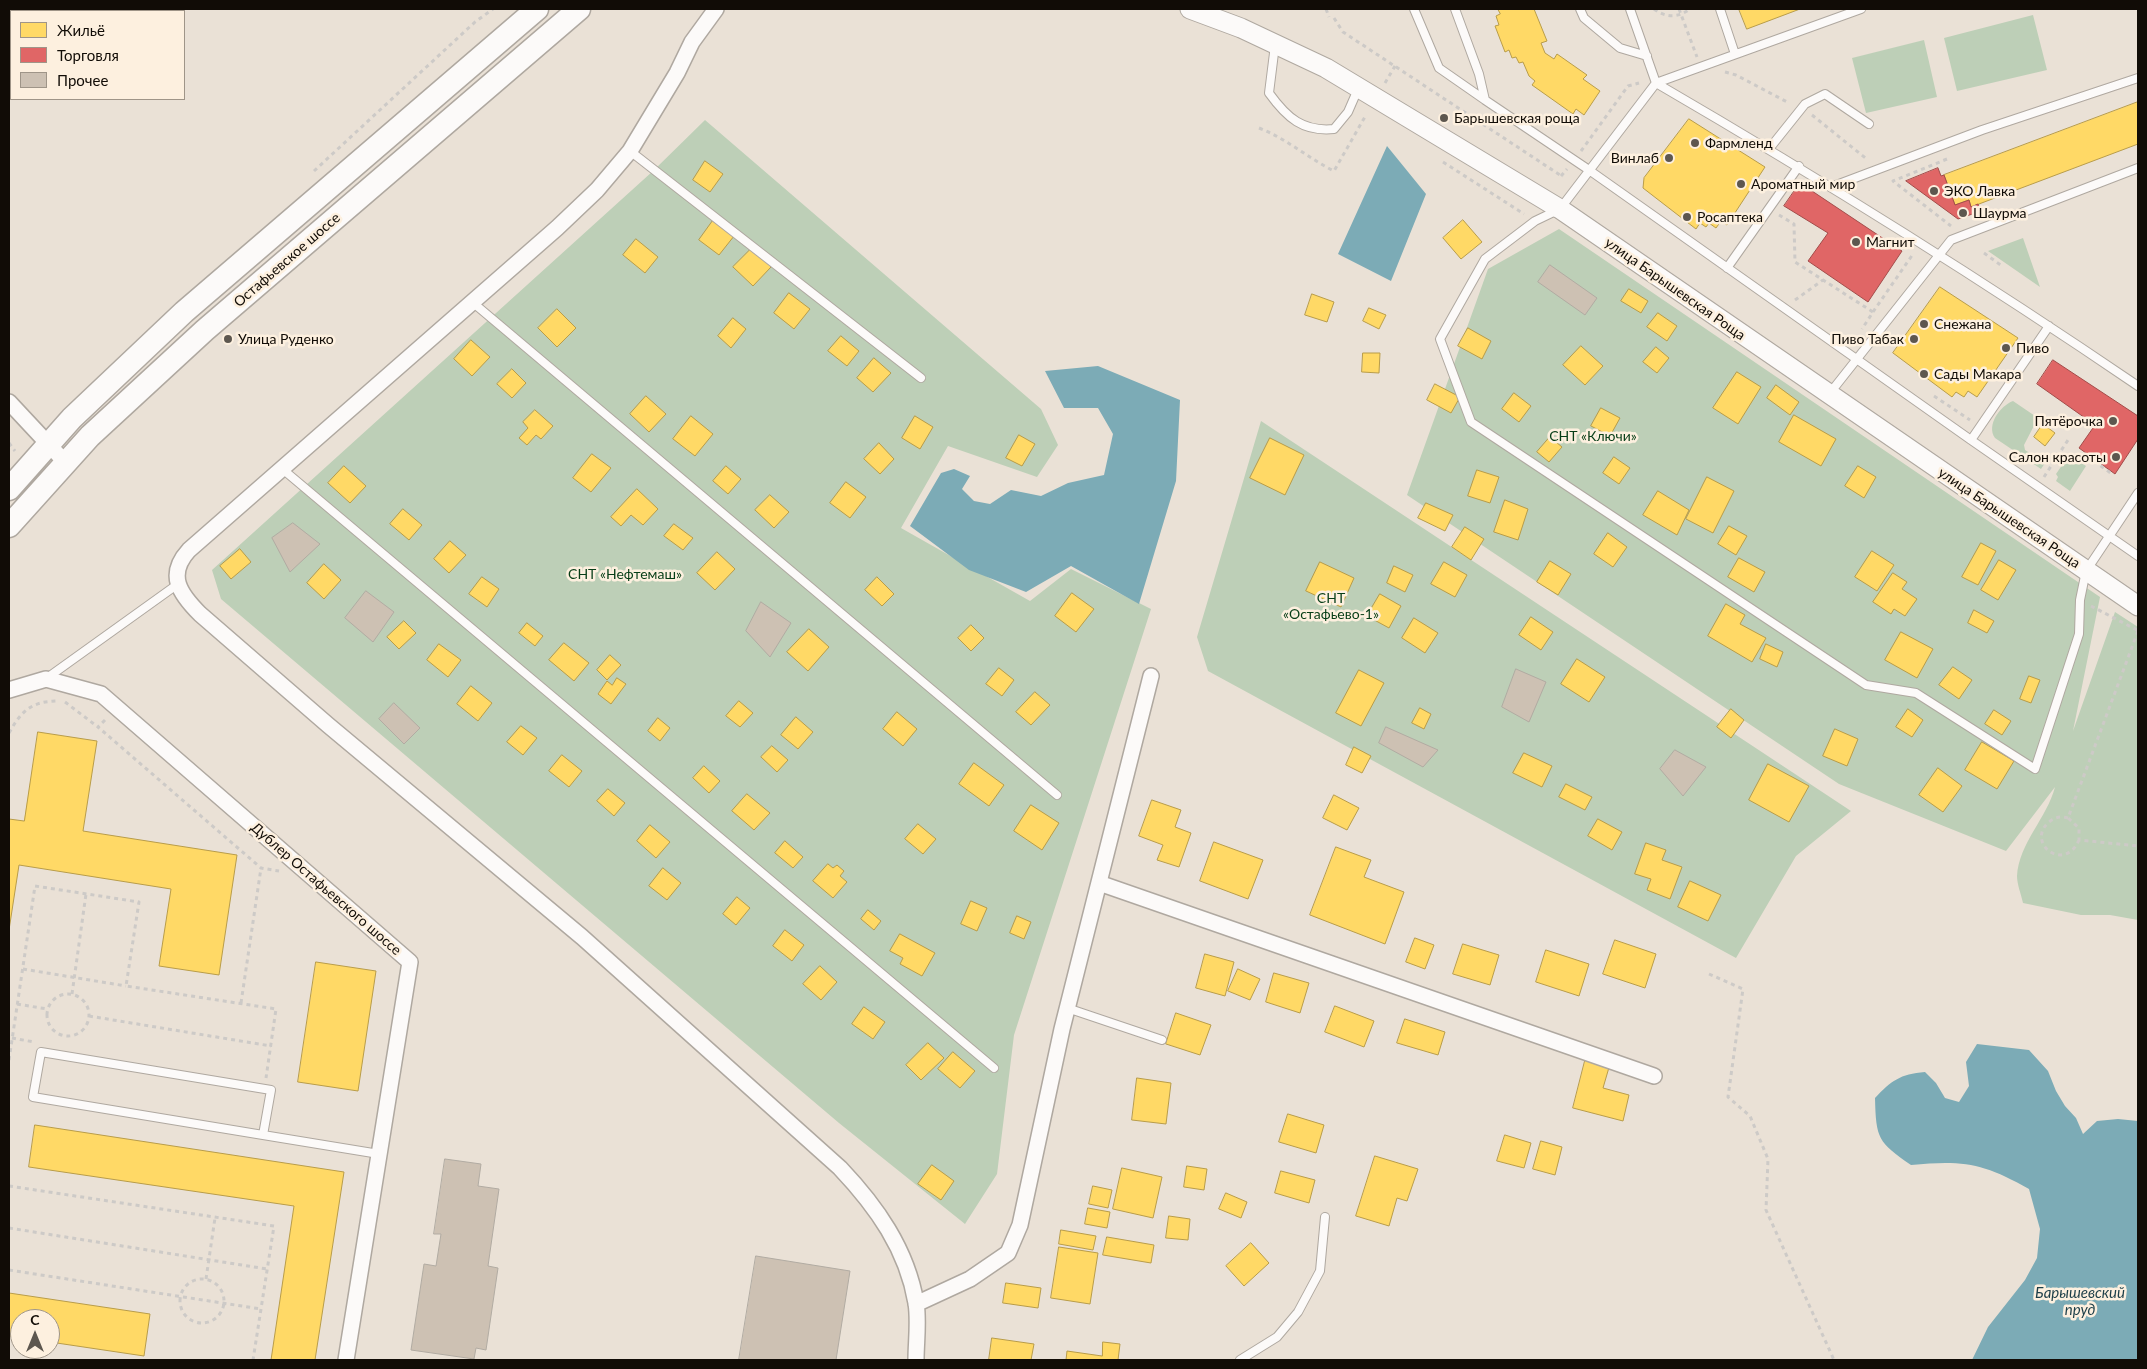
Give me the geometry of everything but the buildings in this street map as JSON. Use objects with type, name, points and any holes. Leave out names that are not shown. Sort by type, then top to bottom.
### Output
[{"type":"main road","name":"Остафьевское шоссе","points":[[9,489],[48,444],[184,312],[537,9]]},
{"type":"main road","name":"Остафьевское шоссе","points":[[9,526],[90,436],[205,330],[578,9]]},
{"type":"street","points":[[716,9],[692,42],[677,73],[630,151],[597,190],[280,467],[180,560],[177,570],[178,584],[185,598],[200,614],[328,725],[582,937],[859,1187],[890,1232],[906,1265],[916,1304],[916,1360]]},
{"type":"street","name":"улица Барышевская Роща","points":[[1190,9],[1275,43],[1359,86],[1560,209],[2138,606]]},
{"type":"street","points":[[9,402],[65,462]]},
{"type":"street","points":[[916,1304],[970,1279],[1008,1252],[1020,1225],[1067,1008],[1151,676]]},
{"type":"street","points":[[9,690],[46,679]]},
{"type":"street","name":"Дублер Остафьевского шоссе","points":[[46,679],[101,694],[410,962],[346,1360]]},
{"type":"street","points":[[1099,883],[1654,1076]]},
{"type":"lane","points":[[1414,9],[1439,68],[1590,170],[2138,556]]},
{"type":"lane","points":[[1455,9],[1479,74],[1485,100]]},
{"type":"lane","points":[[1580,9],[1584,18],[1620,48],[1647,56]]},
{"type":"lane","points":[[1630,9],[1656,83],[1799,166],[1940,254],[2138,386]]},
{"type":"lane","points":[[1720,9],[1736,54]]},
{"type":"lane","points":[[1861,9],[1656,83],[1560,209],[1535,221],[1484,260],[1440,339],[1471,422],[1866,685],[1916,693],[2035,769],[2079,634],[2080,600],[2086,571],[2138,493]]},
{"type":"lane","points":[[1275,43],[1269,93],[1283,113],[1317,131],[1334,129],[1348,112],[1359,86]]},
{"type":"lane","points":[[1831,187],[1982,130],[2138,78]]},
{"type":"lane","points":[[1769,149],[1805,104],[1825,94],[1869,124]]},
{"type":"lane","points":[[630,151],[921,378]]},
{"type":"lane","points":[[1727,268],[1799,166]]},
{"type":"lane","points":[[1829,394],[1856,357],[1951,240],[2138,168]]},
{"type":"lane","points":[[471,301],[1057,795]]},
{"type":"lane","points":[[1972,440],[2050,326]]},
{"type":"lane","points":[[280,467],[994,1068]]},
{"type":"lane","points":[[46,679],[178,584]]},
{"type":"lane","points":[[1067,1008],[1162,1040]]},
{"type":"lane","points":[[263,1134],[270,1090],[41,1052],[34,1097],[379,1154]]},
{"type":"lane","points":[[1240,1360],[1277,1336],[1298,1312],[1320,1271],[1325,1217]]},
{"type":"path","points":[[1326,9],[1329,17]]},
{"type":"path","points":[[1654,9],[1671,17],[1681,15],[1690,9]]},
{"type":"path","points":[[1679,9],[1701,66]]},
{"type":"path","points":[[1334,18],[1343,32],[1577,186]]},
{"type":"path","points":[[1384,84],[1394,66]]},
{"type":"path","points":[[1259,128],[1279,136],[1321,164],[1334,170],[1366,115],[1373,119]]},
{"type":"path","points":[[1437,158],[1535,221]]},
{"type":"path","points":[[1951,158],[1893,181],[1951,226]]},
{"type":"path","points":[[1769,209],[1794,224],[1795,262],[1873,312],[1854,340],[1864,347]]},
{"type":"path","points":[[1905,248],[1913,253]]},
{"type":"path","points":[[1984,253],[2002,266]]},
{"type":"path","points":[[1792,303],[1823,280]]},
{"type":"path","points":[[1930,393],[1981,426]]},
{"type":"path","points":[[2044,477],[2068,440]]},
{"type":"path","points":[[9,443],[15,451]]},
{"type":"path","points":[[2094,461],[2112,474]]},
{"type":"path","points":[[2068,818],[2138,631],[2080,600]]},
{"type":"path","points":[[9,733],[25,710],[42,701],[63,701],[98,728],[261,868],[286,872]]},
{"type":"path","points":[[98,728],[116,707]]},
{"type":"path","points":[[2054,818],[2068,818],[2079,828],[2079,840],[2071,851],[2063,855],[2053,854],[2043,844],[2042,831],[2054,818]]},
{"type":"path","points":[[2079,840],[2138,846]]},
{"type":"path","points":[[241,1003],[261,868]]},
{"type":"path","points":[[9,1060],[35,886],[139,902],[126,986]]},
{"type":"path","points":[[72,994],[86,894]]},
{"type":"path","points":[[23,969],[276,1009],[264,1088]]},
{"type":"path","points":[[1709,974],[1742,989],[1728,1097],[1750,1116],[1768,1159],[1766,1210],[1834,1360]]},
{"type":"path","points":[[67,992],[72,994],[82,997],[90,1010],[88,1025],[77,1035],[62,1036],[49,1026],[48,1009],[53,998],[67,992]]},
{"type":"path","points":[[17,1004],[48,1009]]},
{"type":"path","points":[[89,1016],[271,1046]]},
{"type":"path","points":[[9,1186],[274,1226],[253,1360]]},
{"type":"path","points":[[206,1279],[215,1217]]},
{"type":"path","points":[[9,1228],[267,1269]]},
{"type":"path","points":[[9,1270],[261,1309]]},
{"type":"path","points":[[194,1279],[206,1279],[222,1288],[225,1304],[217,1317],[203,1323],[195,1322],[183,1312],[180,1297],[188,1284],[194,1279]]},
{"type":"green space","points":[[2033,15],[2047,70],[1957,91],[1944,38]]},
{"type":"green space","points":[[1924,40],[1937,97],[1866,113],[1852,58]]},
{"type":"green space","name":"СНТ «Нефтемаш»","points":[[705,120],[1041,409],[1058,445],[1037,477],[948,446],[901,528],[1030,601],[1071,569],[1151,609],[1014,1035],[997,1174],[965,1224],[839,1123],[221,599],[212,570],[653,171]]},
{"type":"green space","name":"СНТ «Ключи»","points":[[1559,229],[2100,597],[2073,731],[2115,612],[2138,627],[2138,920],[2110,915],[2081,915],[2023,903],[2017,879],[2019,864],[2055,787],[2006,851],[1839,784],[1407,495],[1488,269]]},
{"type":"green space","points":[[2023,238],[2040,287],[1988,251]]},
{"type":"green space","points":[[2013,401],[2038,418],[2024,445],[2025,450],[2045,463],[2041,469],[1995,438],[1992,427],[1993,422],[1999,411]]},
{"type":"green space","name":"СНТ «Остафьево-1»","points":[[1261,421],[1851,811],[1796,856],[1736,958],[1208,671],[1197,637]]},
{"type":"green space","points":[[2069,455],[2086,466],[2070,491],[2056,481],[2058,477],[2056,474]]},
{"type":"water","points":[[1387,146],[1426,194],[1391,281],[1338,254]]},
{"type":"water","points":[[1098,366],[1180,400],[1176,481],[1139,604],[1071,566],[1026,592],[969,570],[910,526],[941,473],[954,469],[970,476],[962,489],[974,501],[990,504],[1011,490],[1041,496],[1068,483],[1104,475],[1113,434],[1098,408],[1064,408],[1045,371]]},
{"type":"water","name":"Барышевский пруд","points":[[1977,1044],[2029,1050],[2048,1071],[2056,1091],[2065,1106],[2076,1118],[2083,1134],[2097,1121],[2118,1119],[2138,1121],[2138,1360],[1972,1360],[1988,1327],[2025,1280],[2037,1258],[2040,1229],[2029,1189],[2013,1180],[1972,1165],[1945,1163],[1911,1165],[1885,1145],[1881,1138],[1876,1123],[1875,1098],[1897,1079],[1925,1072],[1936,1083],[1945,1098],[1959,1102],[1969,1086],[1966,1062]]},
{"type":"place","name":"Барышевская роща","points":[[1444,118]]},
{"type":"place","name":"Фармленд","points":[[1695,143]]},
{"type":"place","name":"Винлаб","points":[[1669,158]]},
{"type":"place","name":"Ароматный мир","points":[[1741,184]]},
{"type":"place","name":"ЭКО Лавка","points":[[1934,191]]},
{"type":"place","name":"Шаурма","points":[[1963,213]]},
{"type":"place","name":"Росаптека","points":[[1687,217]]},
{"type":"place","name":"Магнит","points":[[1856,242]]},
{"type":"place","name":"Снежана","points":[[1924,324]]},
{"type":"place","name":"Улица Руденко","points":[[228,339]]},
{"type":"place","name":"Пиво Табак","points":[[1914,339]]},
{"type":"place","name":"Пиво","points":[[2006,348]]},
{"type":"place","name":"Сады Макара","points":[[1924,374]]},
{"type":"place","name":"Пятёрочка","points":[[2113,421]]},
{"type":"place","name":"Салон красоты","points":[[2116,457]]}]
